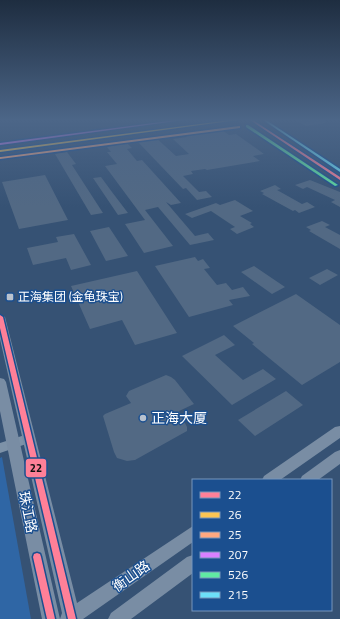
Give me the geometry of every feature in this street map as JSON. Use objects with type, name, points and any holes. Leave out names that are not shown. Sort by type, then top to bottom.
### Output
[{"type":"main road","points":[[295,149],[340,179]]},
{"type":"main road","points":[[307,149],[340,170]]},
{"type":"main road","points":[[0,318],[70,618]]},
{"type":"main road","name":"珠江路","points":[[0,382],[6,446],[51,619]]},
{"type":"main road","points":[[270,479],[340,431]]},
{"type":"main road","points":[[308,479],[340,456]]},
{"type":"main road","name":"衡山路","points":[[70,618],[192,534]]},
{"type":"main road","name":"衡山路","points":[[117,619],[192,564]]},
{"type":"street","points":[[0,151],[16,149]]},
{"type":"street","points":[[6,446],[28,439]]},
{"type":"shaded area","points":[[2,457],[31,619],[0,619],[0,458]]},
{"type":"building","points":[[109,149],[128,149],[137,161],[142,160],[181,203],[171,205],[166,202],[195,236],[208,233],[214,240],[190,245],[158,207],[145,210],[173,246],[144,253],[125,224],[145,220],[105,166],[117,164],[107,152],[111,152]]},
{"type":"building","points":[[145,149],[168,149],[176,156],[189,154],[184,149],[257,149],[264,154],[253,156],[260,161],[207,170],[191,171],[193,174],[183,176],[199,192],[206,191],[212,197],[197,200],[186,188],[183,189]]},
{"type":"building","points":[[67,152],[76,164],[72,165],[103,213],[91,215],[55,154]]},
{"type":"building","points":[[45,175],[68,220],[19,229],[2,182]]},
{"type":"building","points":[[101,177],[128,213],[118,215],[93,178]]},
{"type":"building","points":[[310,180],[340,192],[340,207],[331,202],[335,200],[307,187],[303,189],[295,185]]},
{"type":"building","points":[[275,185],[281,189],[277,190],[302,204],[307,202],[315,207],[299,213],[262,194],[264,193],[260,191]]},
{"type":"building","points":[[235,200],[253,211],[240,216],[252,223],[250,224],[254,227],[237,234],[230,229],[235,227],[211,211],[192,218],[185,214],[216,203],[220,205]]},
{"type":"building","points":[[322,221],[330,225],[325,227],[340,235],[340,249],[309,231],[311,230],[306,227]]},
{"type":"building","points":[[109,227],[128,256],[106,261],[90,231]]},
{"type":"building","points":[[74,234],[91,265],[71,270],[66,258],[33,265],[27,248],[58,242],[56,237]]},
{"type":"building","points":[[195,257],[198,261],[203,259],[210,268],[204,269],[217,285],[226,283],[232,290],[243,287],[250,296],[229,300],[233,305],[189,317],[155,266]]},
{"type":"building","points":[[254,266],[285,287],[272,294],[241,272]]},
{"type":"building","points":[[327,269],[338,275],[320,285],[309,278]]},
{"type":"building","points":[[137,271],[177,333],[135,345],[122,320],[90,329],[71,286]]},
{"type":"building","points":[[296,294],[340,325],[340,362],[302,385],[252,344],[254,343],[233,326]]},
{"type":"building","points":[[224,335],[235,345],[215,355],[243,380],[263,369],[276,379],[232,405],[182,356]]},
{"type":"building","name":"正海大厦","points":[[166,375],[175,380],[194,404],[179,411],[187,427],[187,431],[135,460],[127,461],[117,458],[103,416],[131,403],[126,396],[129,391]]},
{"type":"building","points":[[286,391],[303,405],[255,436],[238,420]]},
{"type":"transit line","name":"26","points":[[0,151],[16,149]]},
{"type":"transit line","name":"25","points":[[1,158],[71,149]]},
{"type":"transit line","name":"526","points":[[282,149],[336,185]]},
{"type":"transit line","name":"22","points":[[295,149],[340,179]]},
{"type":"transit line","name":"215","points":[[307,149],[340,171]]},
{"type":"transit line","name":"22","points":[[0,317],[72,619]]},
{"type":"transit line","name":"22","points":[[37,557],[51,619]]},
{"type":"place","name":"正海集团 (金龟珠宝)","points":[[10,297]]},
{"type":"place","name":"正海大厦","points":[[143,418]]}]
